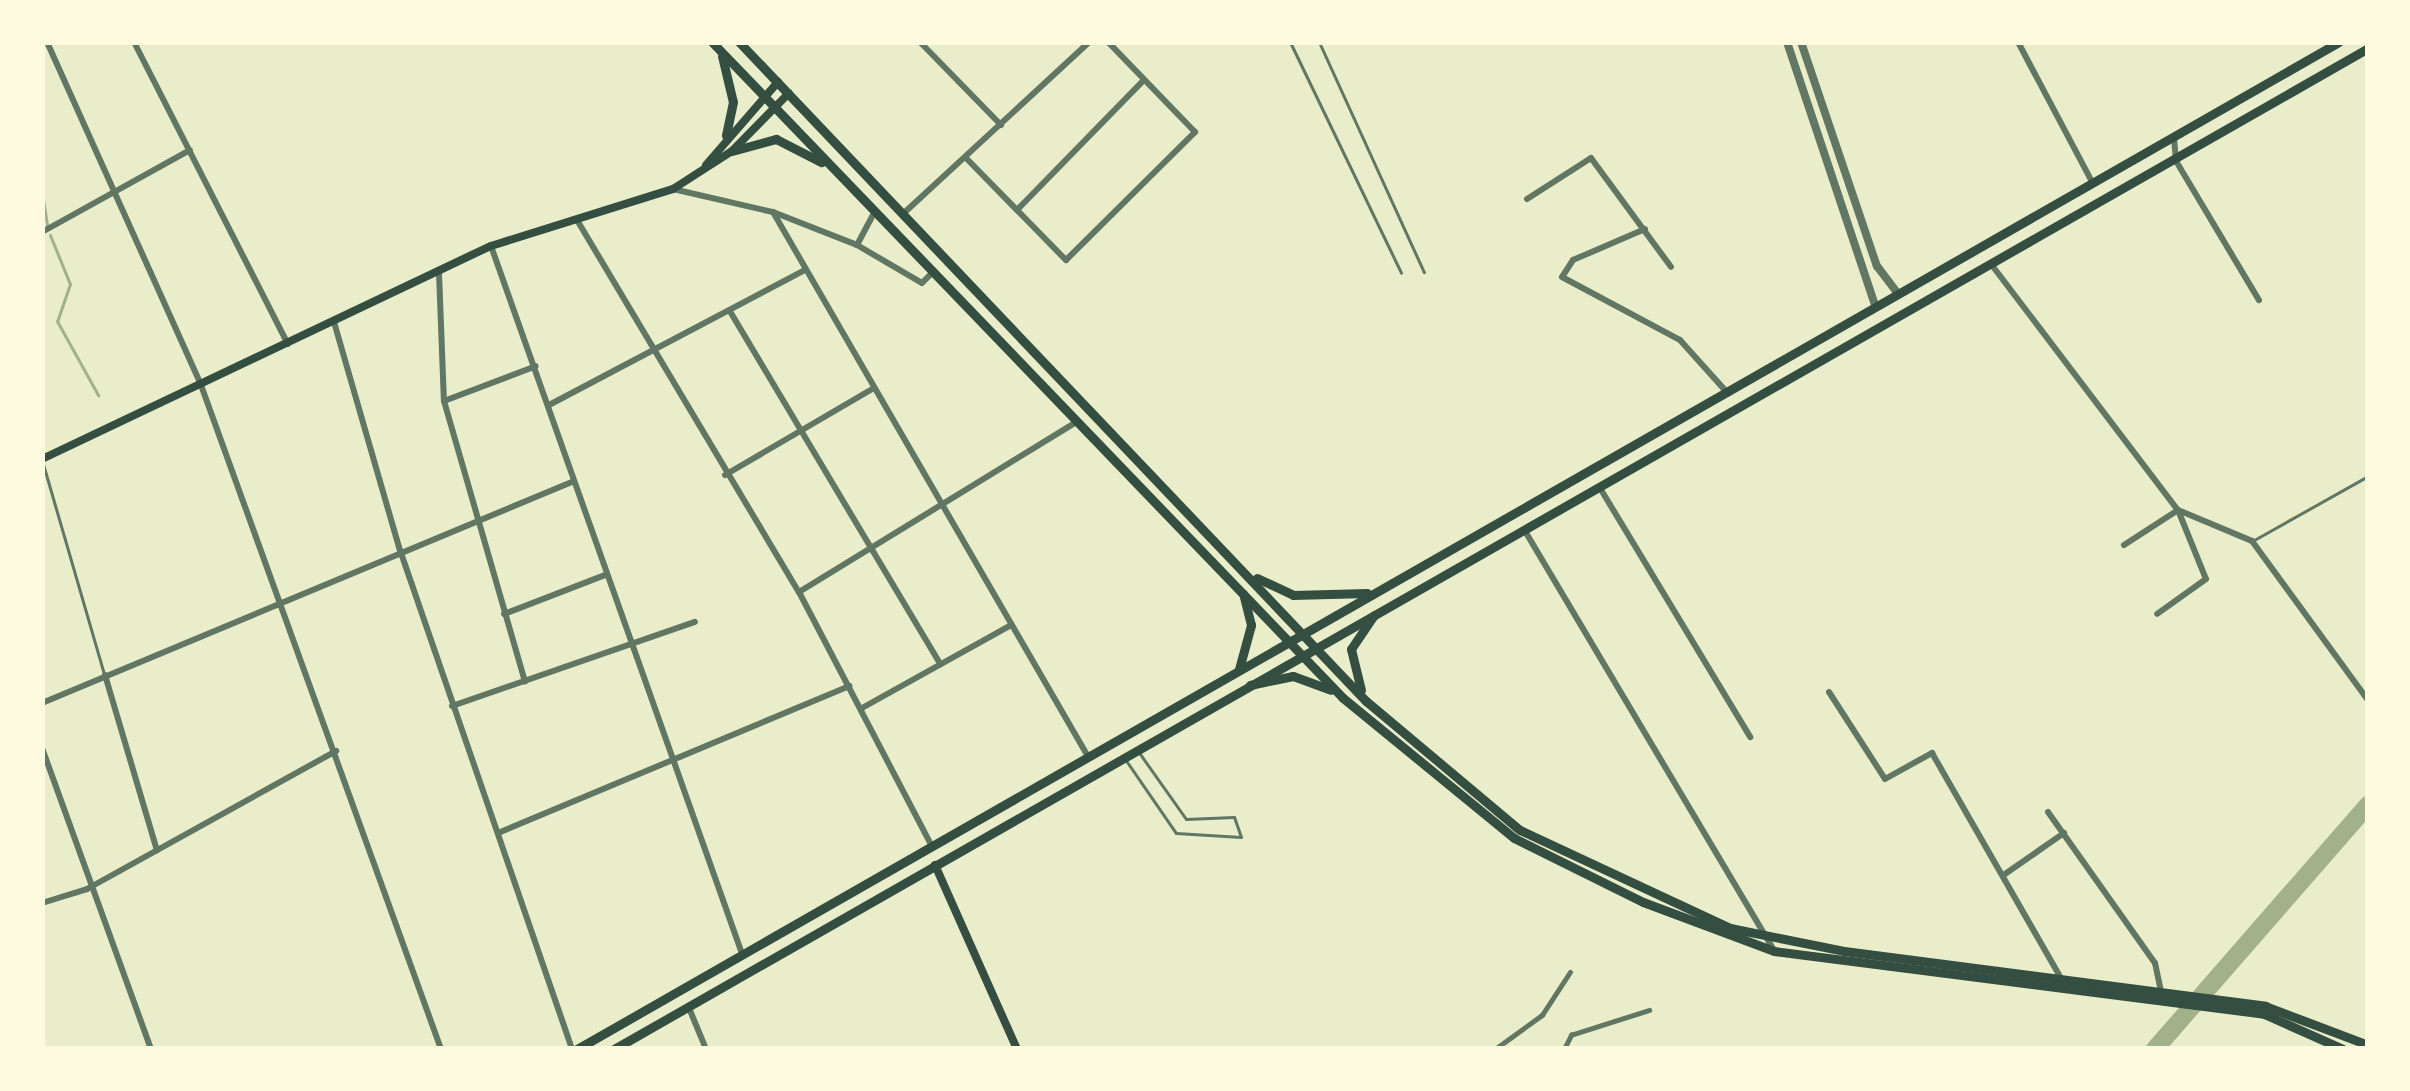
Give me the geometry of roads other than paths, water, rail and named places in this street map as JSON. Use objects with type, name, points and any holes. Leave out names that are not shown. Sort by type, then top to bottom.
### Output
[{"type":"main road","points":[[740,42],[1366,701],[1520,830],[1654,898],[1768,938],[2184,1001]]},
{"type":"main road","points":[[574,1049],[1086,754],[1289,644],[1724,388],[2093,185],[2339,42]]},
{"type":"main road","points":[[717,46],[1100,439],[1343,698],[1514,838],[1643,902],[1774,951],[2288,1012],[2368,1045]]},
{"type":"main road","points":[[717,46],[733,102],[726,135]]},
{"type":"main road","points":[[614,1049],[1233,690],[1599,488],[2368,48]]},
{"type":"main road","points":[[705,166],[726,135],[778,82]]},
{"type":"main road","points":[[733,151],[789,93]]},
{"type":"main road","points":[[42,460],[491,246],[673,189],[733,151],[776,139],[835,171]]},
{"type":"main road","points":[[1062,400],[1074,389]]},
{"type":"main road","points":[[1100,439],[1120,438]]},
{"type":"main road","points":[[1246,572],[1293,595],[1337,599],[1378,591]]},
{"type":"main road","points":[[1238,669],[1251,626],[1241,588]]},
{"type":"main road","points":[[1366,701],[1351,649],[1382,607]]},
{"type":"main road","points":[[1233,690],[1293,676],[1343,698]]},
{"type":"main road","points":[[934,866],[1017,1049]]},
{"type":"main road","points":[[2208,1003],[2302,1024],[2343,1049]]},
{"type":"street","points":[[47,42],[201,386],[441,1049]]},
{"type":"street","points":[[134,42],[288,344]]},
{"type":"street","points":[[920,42],[1001,125]]},
{"type":"street","points":[[905,212],[1089,42]]},
{"type":"street","points":[[966,158],[1066,260],[1196,132],[1108,42]]},
{"type":"street","points":[[1787,42],[1875,305]]},
{"type":"street","points":[[1801,42],[1877,266],[1898,294]]},
{"type":"street","points":[[2018,42],[2093,185]]},
{"type":"street","points":[[1018,209],[1143,81]]},
{"type":"street","points":[[1805,93],[1818,88]]},
{"type":"street","points":[[2174,138],[2176,161],[2259,300]]},
{"type":"street","points":[[42,232],[190,150]]},
{"type":"street","points":[[1527,199],[1591,158],[1671,267]]},
{"type":"street","points":[[673,189],[773,212],[857,244],[922,283],[935,271]]},
{"type":"street","points":[[857,244],[875,211]]},
{"type":"street","points":[[773,212],[1086,754]]},
{"type":"street","points":[[575,217],[652,355],[799,592],[932,846]]},
{"type":"street","points":[[1645,230],[1574,260],[1562,277],[1680,340],[1724,388]]},
{"type":"street","points":[[491,246],[741,951]]},
{"type":"street","points":[[1991,264],[2178,510],[2206,579],[2157,614]]},
{"type":"street","points":[[549,405],[652,355],[805,270]]},
{"type":"street","points":[[439,273],[444,401],[525,682]]},
{"type":"street","points":[[731,313],[940,664]]},
{"type":"street","points":[[334,322],[400,550],[574,1049]]},
{"type":"street","points":[[444,401],[536,367]]},
{"type":"street","points":[[725,475],[873,388]]},
{"type":"street","points":[[799,592],[1081,420]]},
{"type":"street","points":[[42,703],[280,599],[574,481]]},
{"type":"street","points":[[1599,488],[1750,737]]},
{"type":"street","points":[[2178,510],[2252,541],[2368,700]]},
{"type":"street","points":[[2124,544],[2178,510]]},
{"type":"street","points":[[1524,530],[1774,951]]},
{"type":"street","points":[[504,614],[605,574]]},
{"type":"street","points":[[452,706],[695,622]]},
{"type":"street","points":[[862,708],[1011,625]]},
{"type":"street","points":[[105,675],[157,850]]},
{"type":"street","points":[[497,833],[674,765],[849,686]]},
{"type":"street","points":[[1829,692],[1885,779],[1932,753],[2063,982]]},
{"type":"street","points":[[42,748],[87,889],[152,1049]]},
{"type":"street","points":[[42,903],[87,889],[336,751]]},
{"type":"street","points":[[2048,812],[2155,963],[2162,995]]},
{"type":"street","points":[[2005,874],[2063,833]]},
{"type":"street","points":[[1495,1049],[1543,1015],[1570,972]]},
{"type":"street","points":[[689,1006],[706,1049]]},
{"type":"street","points":[[1564,1049],[1571,1035],[1649,1010]]},
{"type":"lane","points":[[1290,42],[1401,273]]},
{"type":"lane","points":[[1319,42],[1424,272]]},
{"type":"lane","points":[[42,460],[105,675]]},
{"type":"lane","points":[[2252,541],[2368,476]]},
{"type":"lane","points":[[1123,755],[1176,832],[1241,837],[1234,817],[1186,819],[1136,747]]},
{"type":"waterway","points":[[42,193],[47,225]]},
{"type":"waterway","points":[[50,235],[70,284],[57,321],[98,395]]},
{"type":"waterway","points":[[2155,1049],[2368,805]]}]
